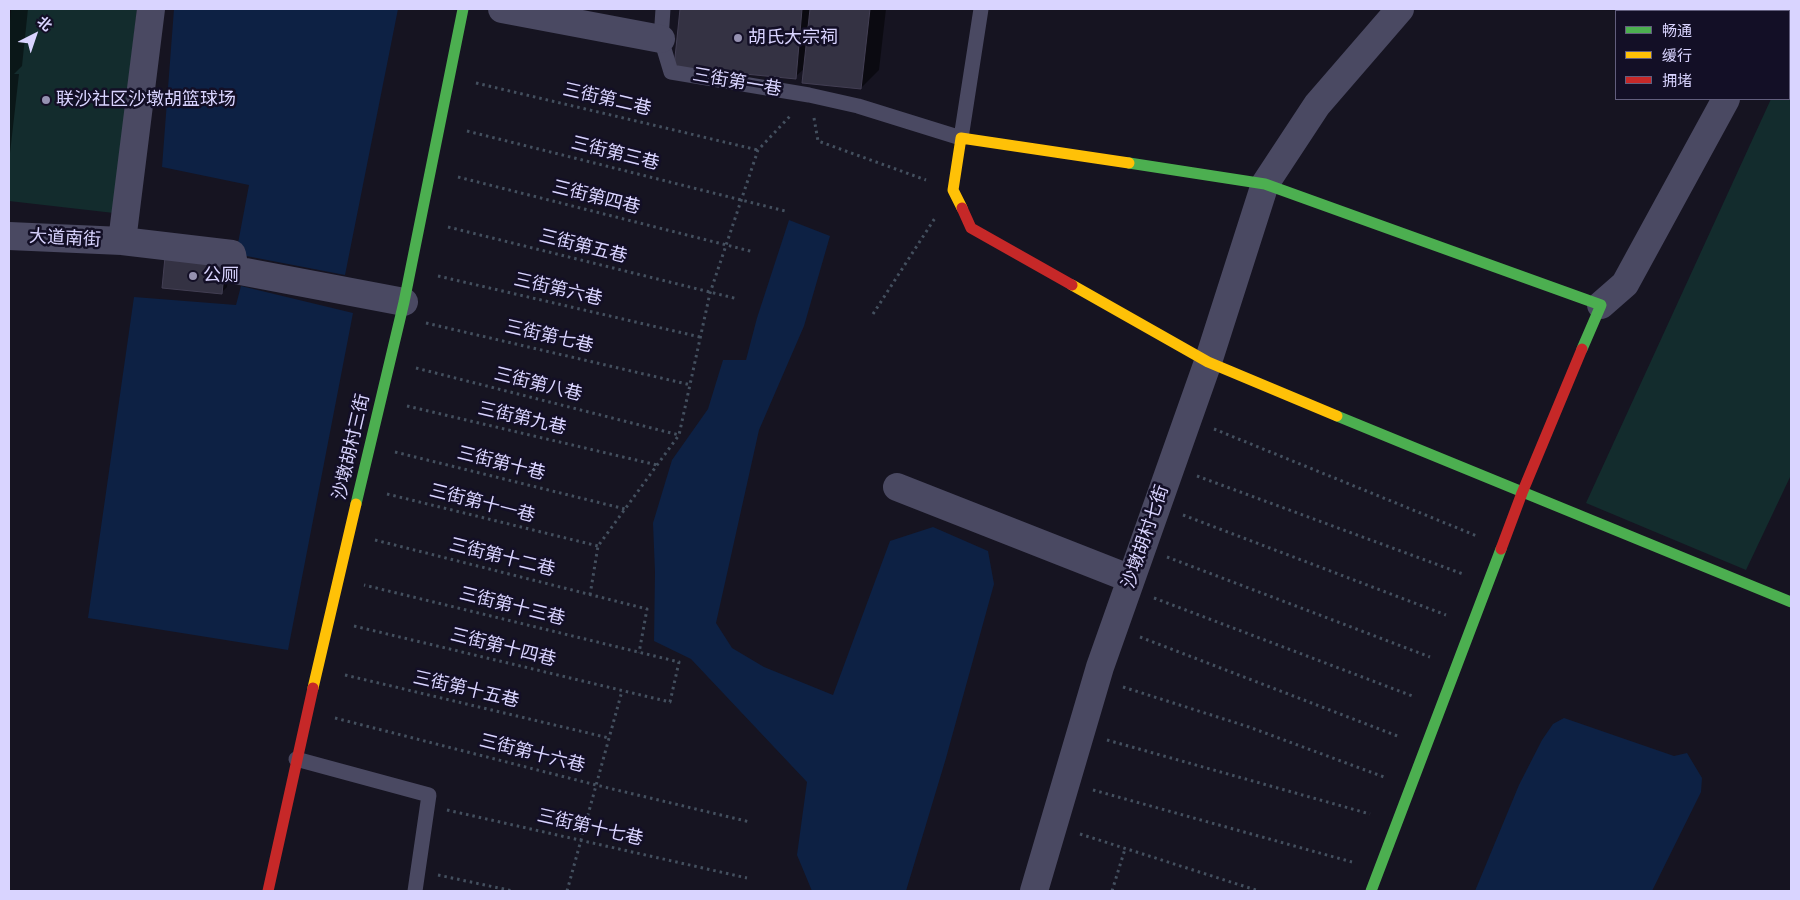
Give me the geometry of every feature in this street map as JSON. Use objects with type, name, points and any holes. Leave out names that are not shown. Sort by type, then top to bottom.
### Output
[{"type":"street","points":[[122,241],[151,9]]},
{"type":"street","name":"沙墩胡村三街","points":[[268,891],[328,620],[371,446],[402,309],[463,9]]},
{"type":"street","points":[[502,9],[661,39]]},
{"type":"street","name":"沙墩胡村七街","points":[[1034,891],[1096,679],[1208,362],[1265,184],[1317,105],[1400,9]]},
{"type":"street","points":[[1371,891],[1522,493],[1601,305],[1625,284],[1725,100]]},
{"type":"street","points":[[1601,305],[1265,184],[961,138],[953,190],[971,228],[1208,362],[1522,493],[1791,602]]},
{"type":"street","name":"大道南街","points":[[9,236],[122,241],[232,254],[235,270],[402,309]]},
{"type":"street","points":[[897,487],[1129,583]]},
{"type":"lane","points":[[661,39],[663,9]]},
{"type":"lane","points":[[809,95],[858,106],[961,138],[981,9]]},
{"type":"lane","name":"三街第一巷","points":[[661,39],[672,72],[809,95]]},
{"type":"lane","points":[[296,759],[429,795],[415,891]]},
{"type":"path","name":"三街第二巷","points":[[449,77],[758,150]]},
{"type":"path","points":[[590,595],[598,546],[679,435],[710,293],[758,150],[809,95]]},
{"type":"path","points":[[809,95],[818,141],[953,190],[873,314]]},
{"type":"path","name":"三街第三巷","points":[[440,124],[785,211]]},
{"type":"path","name":"三街第四巷","points":[[430,170],[754,252]]},
{"type":"path","name":"三街第五巷","points":[[420,221],[738,299]]},
{"type":"path","name":"三街第六巷","points":[[410,270],[700,338]]},
{"type":"path","name":"三街第七巷","points":[[402,309],[691,385]]},
{"type":"path","name":"三街第八巷","points":[[390,361],[679,435]]},
{"type":"path","name":"三街第九巷","points":[[381,400],[657,466]]},
{"type":"path","points":[[1188,419],[1502,546]]},
{"type":"path","name":"三街第十巷","points":[[371,446],[625,509]]},
{"type":"path","points":[[1171,466],[1488,584]]},
{"type":"path","name":"三街第十一巷","points":[[360,488],[598,546]]},
{"type":"path","points":[[1157,505],[1472,625]]},
{"type":"path","name":"三街第十二巷","points":[[350,533],[647,609],[639,652]]},
{"type":"path","points":[[1142,548],[1456,667]]},
{"type":"path","name":"三街第十三巷","points":[[339,579],[679,662],[670,702]]},
{"type":"path","points":[[1129,583],[1441,707]]},
{"type":"path","name":"三街第十四巷","points":[[328,620],[670,702]]},
{"type":"path","points":[[1114,627],[1426,747]]},
{"type":"path","name":"三街第十五巷","points":[[317,669],[609,738]]},
{"type":"path","points":[[1096,679],[1249,727],[1410,788]]},
{"type":"path","points":[[567,891],[622,691]]},
{"type":"path","name":"三街第十六巷","points":[[308,711],[596,785],[750,822]]},
{"type":"path","points":[[1080,732],[1397,822]]},
{"type":"path","points":[[1066,782],[1379,870]]},
{"type":"path","name":"三街第十七巷","points":[[427,805],[747,878]]},
{"type":"path","points":[[1053,826],[1259,891]]},
{"type":"path","points":[[1112,891],[1125,849]]},
{"type":"path","points":[[418,871],[513,891]]},
{"type":"green space","points":[[11,9],[137,9],[114,213],[9,201],[9,32]]},
{"type":"green space","points":[[1791,54],[1791,475],[1746,570],[1586,503],[1771,100],[1790,100]]},
{"type":"water","points":[[174,9],[398,9],[345,275],[236,254],[249,185],[162,167]]},
{"type":"water","points":[[789,220],[830,236],[804,326],[759,430],[716,623],[732,648],[764,667],[833,695],[890,541],[933,527],[988,551],[994,584],[946,758],[906,891],[812,891],[797,855],[807,782],[691,659],[654,641],[655,572],[653,523],[672,460],[708,409],[723,360],[746,360],[757,318]]},
{"type":"water","points":[[241,286],[353,313],[288,650],[88,618],[134,297],[236,305]]},
{"type":"water","points":[[1564,718],[1674,756],[1687,753],[1702,778],[1701,792],[1652,891],[1475,891],[1519,785],[1542,740],[1553,724]]},
{"type":"building","name":"胡氏大宗祠","points":[[680,9],[802,9],[796,79],[674,67]]},
{"type":"building","points":[[810,9],[870,9],[861,89],[802,83]]},
{"type":"building","name":"公厕","points":[[165,257],[225,263],[222,294],[162,288]]},
{"type":"traffic: fast","points":[[356,504],[404,302],[463,9]]},
{"type":"traffic: fast","points":[[1129,163],[1265,184],[1601,305],[1582,349]]},
{"type":"traffic: fast","points":[[1337,416],[1791,602]]},
{"type":"traffic: fast","points":[[1371,891],[1501,549]]},
{"type":"traffic: slow","points":[[962,208],[953,190],[961,138],[1129,163]]},
{"type":"traffic: slow","points":[[1072,285],[1208,362],[1337,416]]},
{"type":"traffic: slow","points":[[313,688],[356,504]]},
{"type":"traffic: jam","points":[[962,208],[971,228],[1072,285]]},
{"type":"traffic: jam","points":[[1501,549],[1522,493],[1582,349]]},
{"type":"traffic: jam","points":[[268,891],[313,688]]},
{"type":"place","name":"胡氏大宗祠","points":[[738,38]]},
{"type":"place","name":"联沙社区沙墩胡篮球场","points":[[46,100]]},
{"type":"place","name":"公厕","points":[[193,276]]}]
